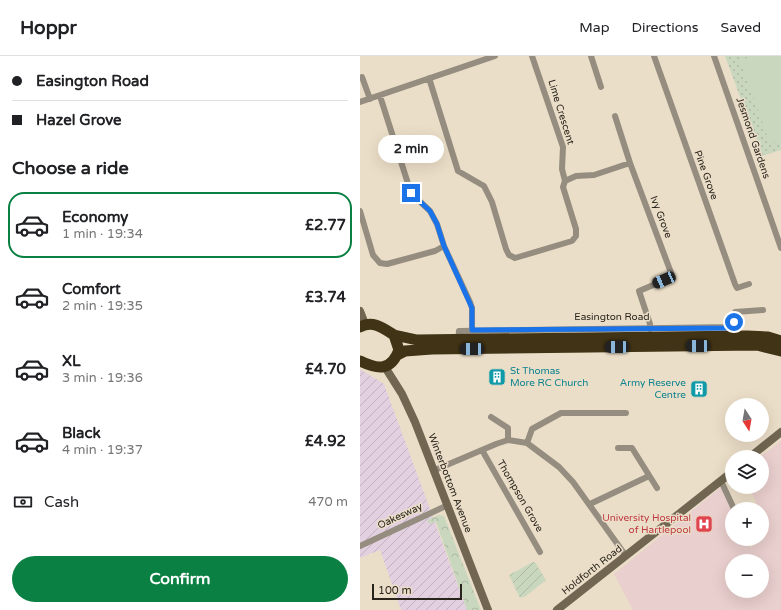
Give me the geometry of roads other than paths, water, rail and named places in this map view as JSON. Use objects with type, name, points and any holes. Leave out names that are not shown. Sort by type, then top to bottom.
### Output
[{"type":"highway","name":"Easington Road","points":[[363,325],[376,324],[394,334],[417,340],[458,345]]},
{"type":"highway","points":[[360,361],[372,367],[386,367],[397,355],[398,350],[394,334]]},
{"type":"highway","name":"Easington Road","points":[[397,355],[405,351],[458,345],[667,342],[760,336],[781,341]]},
{"type":"highway","name":"Easington Road","points":[[727,337],[781,351]]},
{"type":"street","points":[[474,56],[476,63]]},
{"type":"street","points":[[360,102],[496,56]]},
{"type":"street","name":"Lime Crescent","points":[[429,78],[458,171],[484,186],[492,202],[498,228],[510,255],[515,258],[572,241],[576,236],[576,229],[563,187],[565,181],[562,169],[563,148],[532,56]]},
{"type":"street","points":[[591,56],[600,87]]},
{"type":"street","name":"Pine Grove","points":[[654,56],[735,284],[737,288],[749,284]]},
{"type":"street","name":"Jesmond Gardens","points":[[714,56],[781,248]]},
{"type":"street","points":[[362,77],[370,99]]},
{"type":"street","points":[[380,96],[411,193],[430,211],[437,224],[444,246],[470,302],[472,308],[472,330]]},
{"type":"street","name":"Ivy Grove","points":[[615,116],[630,163],[672,278],[636,292],[650,324],[650,329]]},
{"type":"street","points":[[565,181],[576,176],[594,175],[630,163]]},
{"type":"street","points":[[360,211],[373,255],[380,263],[387,264],[435,251],[444,246]]},
{"type":"street","points":[[727,337],[735,312],[763,310]]},
{"type":"street","points":[[360,311],[363,325]]},
{"type":"street","name":"Easington Road","points":[[458,345],[459,331],[472,330],[650,329],[727,337]]},
{"type":"street","name":"Winterbottom Avenue","points":[[386,367],[402,394],[435,470],[488,610]]},
{"type":"street","points":[[526,443],[532,430],[561,413],[626,413]]},
{"type":"street","points":[[491,417],[508,428],[508,440]]},
{"type":"street","points":[[759,450],[781,432]]},
{"type":"street","points":[[435,470],[508,440],[526,443],[559,467],[573,482],[626,556]]},
{"type":"street","points":[[618,448],[632,448],[657,488]]},
{"type":"street","name":"Thompson Grove","points":[[482,450],[540,552]]},
{"type":"street","points":[[590,504],[649,476]]},
{"type":"street","name":"Holdforth Road","points":[[557,610],[725,478]]},
{"type":"street","points":[[721,481],[731,502]]},
{"type":"street","name":"Oakesway","points":[[360,546],[448,505]]},
{"type":"place","name":"St Thomas More RC Church","points":[[497,377]]},
{"type":"place","name":"Army Reserve Centre","points":[[699,389]]},
{"type":"place","name":"University Hospital of Hartlepool","points":[[704,524]]}]
